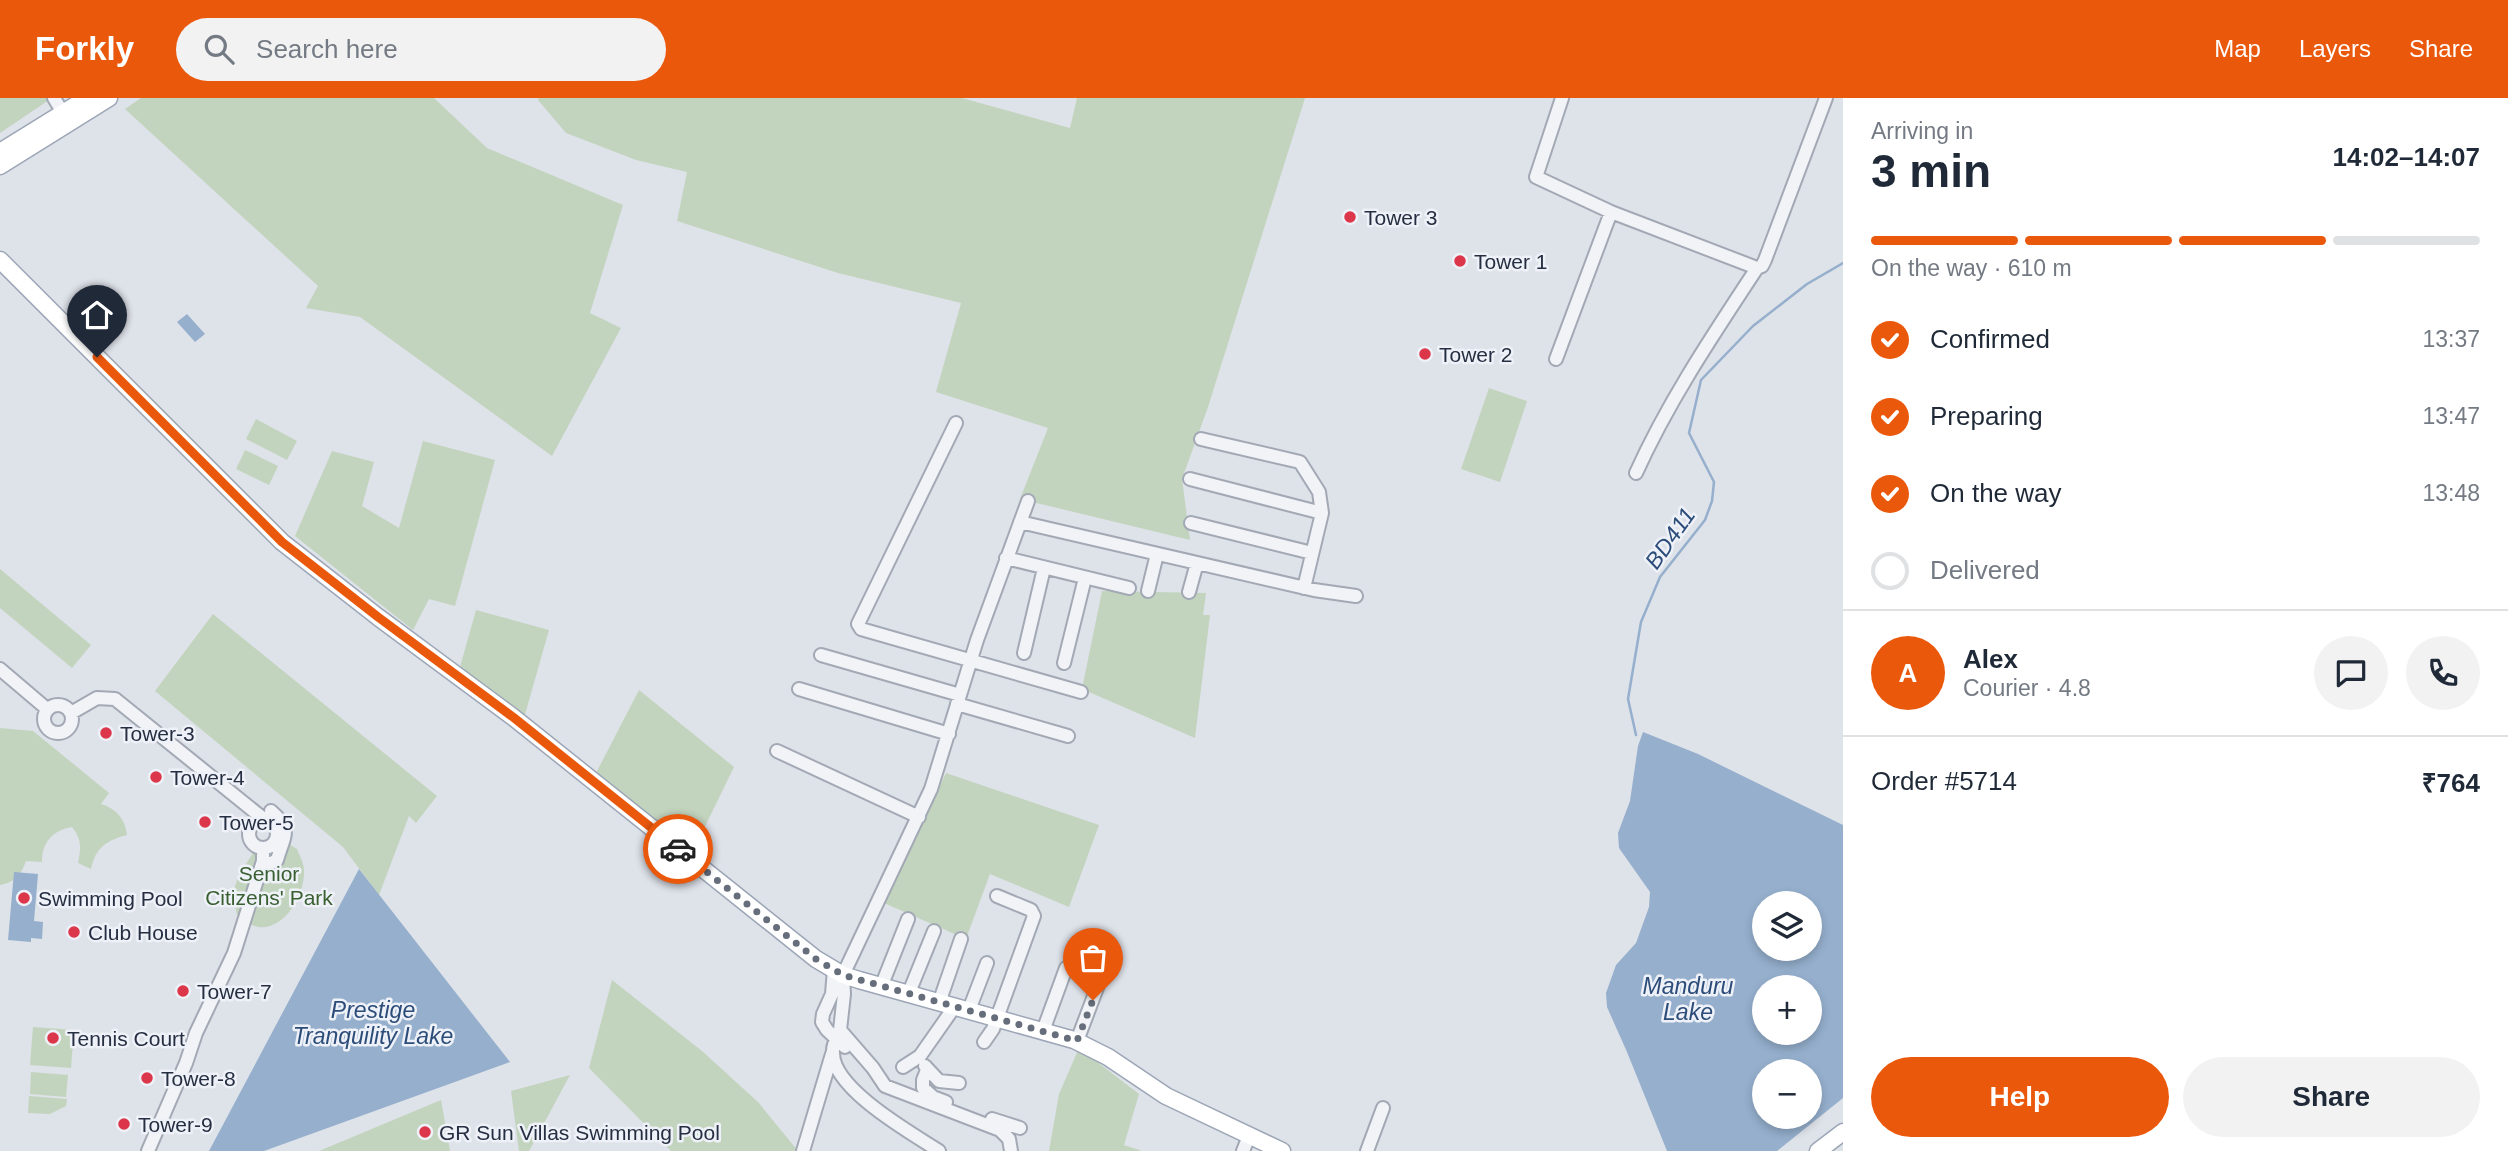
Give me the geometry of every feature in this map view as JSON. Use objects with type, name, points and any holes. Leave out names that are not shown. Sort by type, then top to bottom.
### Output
[{"type":"main road","points":[[0,152],[87,98]]},
{"type":"main road","points":[[0,166],[69,110],[109,98]]},
{"type":"main road","points":[[0,260],[282,542],[513,717],[816,959],[838,972],[881,987],[1077,1041],[1108,1057],[1166,1096],[1246,1143],[1282,1151]]},
{"type":"main road","points":[[1818,1151],[1843,1132]]},
{"type":"street","points":[[54,98],[69,110]]},
{"type":"street","points":[[1562,98],[1536,177],[1611,212],[1757,268]]},
{"type":"street","points":[[1636,473],[1655,431],[1692,368],[1757,268],[1762,266],[1826,98]]},
{"type":"street","points":[[1556,359],[1611,212]]},
{"type":"street","points":[[956,423],[858,624],[861,629],[1081,692]]},
{"type":"street","points":[[1201,439],[1300,462],[1319,492],[1322,513],[1304,588]]},
{"type":"street","points":[[1190,479],[1322,513]]},
{"type":"street","points":[[1006,1146],[985,1132],[880,1094],[839,1035],[822,1022],[838,972],[931,789],[971,661],[1028,501]]},
{"type":"street","points":[[1020,522],[1304,588],[1356,596]]},
{"type":"street","points":[[1191,523],[1312,553]]},
{"type":"street","points":[[1148,591],[1157,554]]},
{"type":"street","points":[[1006,558],[1129,588]]},
{"type":"street","points":[[1189,592],[1197,563]]},
{"type":"street","points":[[1024,653],[1044,568]]},
{"type":"street","points":[[1064,663],[1085,578]]},
{"type":"street","points":[[821,655],[1068,736]]},
{"type":"street","points":[[0,669],[47,709]]},
{"type":"street","points":[[799,689],[949,734]]},
{"type":"street","points":[[71,713],[97,698],[115,699],[268,815],[276,828],[277,837],[263,854],[234,953],[195,1033],[186,1063],[148,1151]]},
{"type":"street","points":[[54,705],[62,705],[71,713],[72,722],[67,730],[54,733],[44,723],[47,709],[54,705]]},
{"type":"street","points":[[777,751],[919,817]]},
{"type":"street","points":[[263,854],[254,844],[250,831],[257,821],[268,815]]},
{"type":"street","points":[[984,1042],[997,1017],[1034,914],[1031,910],[997,896]]},
{"type":"street","points":[[881,987],[908,919]]},
{"type":"street","points":[[908,995],[934,931]]},
{"type":"street","points":[[954,1006],[961,939]]},
{"type":"street","points":[[902,1067],[920,1056],[987,963]]},
{"type":"street","points":[[1043,1031],[1066,968]]},
{"type":"street","points":[[803,1151],[839,1035],[838,1026],[844,995],[838,972]]},
{"type":"street","points":[[1077,1041],[1100,979]]},
{"type":"street","points":[[832,1054],[841,1075],[874,1108],[939,1151]]},
{"type":"street","points":[[920,1056],[927,1070],[939,1080],[959,1083]]},
{"type":"street","points":[[927,1070],[923,1088],[933,1097],[1020,1128]]},
{"type":"street","points":[[1367,1151],[1383,1108]]},
{"type":"green space","points":[[0,98],[47,98],[49,100],[0,133]]},
{"type":"green space","points":[[141,98],[434,98],[487,148],[623,205],[590,313],[621,328],[552,456],[360,317],[306,308],[318,286],[125,109]]},
{"type":"green space","points":[[539,98],[962,98],[1070,128],[1077,98],[1305,98],[1208,407],[1182,479],[1190,540],[1020,499],[1048,428],[936,392],[961,303],[838,273],[677,221],[687,172],[636,160],[566,133]]},
{"type":"green space","points":[[1489,388],[1527,401],[1500,482],[1461,469]]},
{"type":"green space","points":[[256,419],[297,441],[287,460],[246,439]]},
{"type":"green space","points":[[423,441],[495,460],[455,606],[429,599],[413,630],[295,536],[332,451],[374,462],[362,506],[399,528]]},
{"type":"green space","points":[[245,450],[278,466],[269,485],[236,469]]},
{"type":"green space","points":[[0,569],[91,645],[72,668],[0,608]]},
{"type":"green space","points":[[1102,591],[1206,593],[1203,615],[1210,615],[1195,738],[1082,689]]},
{"type":"green space","points":[[476,610],[549,630],[524,718],[460,667]]},
{"type":"green space","points":[[213,614],[437,796],[416,823],[409,816],[379,895],[343,847],[155,691]]},
{"type":"green space","points":[[639,690],[734,767],[693,851],[595,775]]},
{"type":"green space","points":[[0,728],[33,731],[109,793],[101,804],[119,815],[127,835],[103,846],[91,869],[78,863],[80,844],[72,827],[59,831],[50,838],[44,849],[42,862],[26,861],[17,877],[0,885]]},
{"type":"green space","points":[[946,773],[1099,825],[1069,907],[990,874],[966,939],[884,903]]},
{"type":"green space","name":"Senior Citizens' Park","points":[[278,838],[297,849],[302,860],[304,868],[301,890],[285,917],[277,923],[259,927],[238,918],[232,894],[240,873],[257,847]]},
{"type":"green space","points":[[612,980],[702,1051],[758,1102],[798,1151],[671,1151],[589,1068]]},
{"type":"green space","points":[[33,1027],[74,1030],[71,1068],[30,1065]]},
{"type":"green space","points":[[1079,1048],[1139,1094],[1124,1145],[1142,1151],[1049,1151],[1059,1094]]},
{"type":"green space","points":[[31,1072],[68,1075],[66,1097],[30,1094]]},
{"type":"green space","points":[[570,1075],[529,1151],[519,1151],[511,1091]]},
{"type":"green space","points":[[29,1096],[67,1099],[66,1106],[50,1114],[28,1113]]},
{"type":"green space","points":[[441,1100],[450,1151],[319,1151]]},
{"type":"water","points":[[187,314],[205,334],[195,342],[177,322]]},
{"type":"water","name":"Manduru Lake","points":[[1643,732],[1698,754],[1843,825],[1843,1098],[1822,1115],[1822,1059],[1752,1059],[1752,1129],[1804,1129],[1777,1151],[1667,1151],[1607,1007],[1606,993],[1616,965],[1636,943],[1649,907],[1650,892],[1619,848],[1618,833],[1630,801],[1638,746]]},
{"type":"water","name":"Prestige Tranquility Lake","points":[[359,869],[510,1062],[264,1151],[209,1151]]},
{"type":"water","name":"Swimming Pool","points":[[14,872],[38,874],[34,921],[43,922],[42,939],[31,938],[31,942],[8,940]]},
{"type":"waterway","name":"BD411","points":[[1636,735],[1628,699],[1641,622],[1660,577],[1705,520],[1712,501],[1714,482],[1689,433],[1701,380],[1753,326],[1807,284],[1843,263]]},
{"type":"way so far","points":[[678,849],[816,959],[843,975],[1077,1041],[1093,1000]]},
{"type":"place","name":"Tower 3","points":[[1350,217]]},
{"type":"place","name":"Tower 1","points":[[1460,261]]},
{"type":"place","name":"Tower 2","points":[[1425,354]]},
{"type":"place","name":"Tower-3","points":[[106,733]]},
{"type":"place","name":"Tower-4","points":[[156,777]]},
{"type":"place","name":"Tower-5","points":[[205,822]]},
{"type":"place","name":"Swimming Pool","points":[[24,898]]},
{"type":"place","name":"Club House","points":[[74,932]]},
{"type":"place","name":"Tower-7","points":[[183,991]]},
{"type":"place","name":"Tennis Court","points":[[53,1038]]},
{"type":"place","name":"Tower-8","points":[[147,1078]]},
{"type":"place","name":"Tower-9","points":[[124,1124]]},
{"type":"place","name":"GR Sun Villas Swimming Pool","points":[[425,1132]]},
{"type":"route","points":[[97,357],[282,542],[513,717],[678,849]]}]
